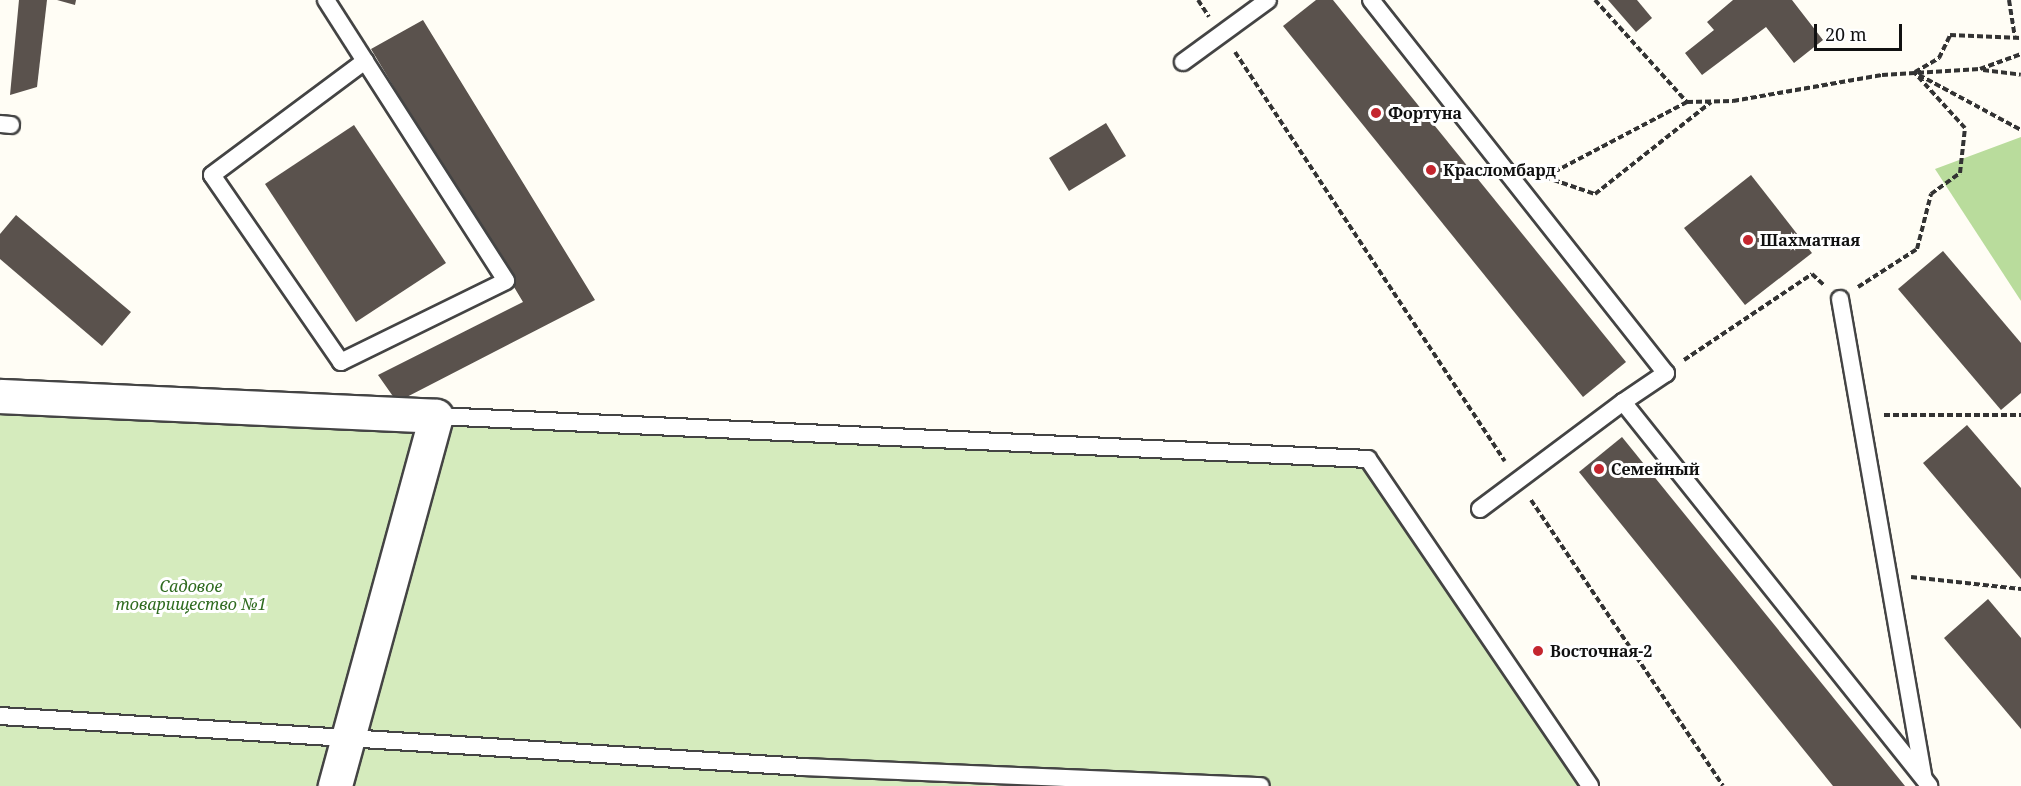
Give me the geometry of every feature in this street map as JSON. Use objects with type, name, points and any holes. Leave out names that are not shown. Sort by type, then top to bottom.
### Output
[{"type":"street","points":[[0,396],[436,416],[335,786]]},
{"type":"lane","points":[[326,0],[506,281],[341,362],[212,175],[365,61]]},
{"type":"lane","points":[[1184,62],[1268,0]]},
{"type":"lane","points":[[1371,0],[1666,373],[1623,402],[1480,509]]},
{"type":"lane","points":[[1840,299],[1926,782]]},
{"type":"lane","points":[[1623,402],[1926,782]]},
{"type":"lane","points":[[436,416],[1368,459],[1590,786]]},
{"type":"lane","points":[[0,716],[348,736],[806,767],[1261,786]]},
{"type":"path","points":[[1198,0],[1723,786]]},
{"type":"path","points":[[1595,0],[1687,102]]},
{"type":"path","points":[[2008,0],[2015,36]]},
{"type":"path","points":[[1914,72],[1939,57],[1950,35],[2021,38]]},
{"type":"path","points":[[1980,69],[2021,54]]},
{"type":"path","points":[[1712,102],[1595,194],[1545,177],[1687,102],[1712,102],[1914,72],[1980,69],[2021,75]]},
{"type":"path","points":[[1666,373],[1812,274],[1840,299],[1917,249],[1931,194],[1960,172],[1965,128],[1914,72]]},
{"type":"path","points":[[1914,72],[2021,130]]},
{"type":"path","points":[[1860,414],[2021,415]]},
{"type":"path","points":[[1888,575],[2021,589]]},
{"type":"green space","points":[[2021,137],[2021,301],[1935,169]]},
{"type":"green space","name":"Садовое товарищество №1","points":[[0,396],[1368,459],[1590,786],[0,786]]},
{"type":"building","points":[[19,0],[47,0],[37,87],[10,95]]},
{"type":"building","points":[[57,0],[76,0],[75,5]]},
{"type":"building","points":[[1316,0],[1333,0],[1626,362],[1583,397],[1283,26]]},
{"type":"building","points":[[1608,0],[1637,0],[1652,18],[1636,32]]},
{"type":"building","points":[[1733,0],[1792,0],[1823,40],[1794,63],[1766,27],[1702,75],[1685,53],[1714,30],[1707,22]]},
{"type":"building","points":[[423,20],[595,300],[397,402],[378,375],[523,302],[371,49]]},
{"type":"building","points":[[1106,123],[1126,156],[1069,191],[1049,158]]},
{"type":"building","points":[[354,125],[446,263],[356,322],[265,184]]},
{"type":"building","name":"Шахматная","points":[[1751,175],[1812,253],[1745,305],[1684,228]]},
{"type":"building","points":[[16,215],[131,312],[102,346],[0,259],[0,234]]},
{"type":"building","points":[[1943,251],[2021,343],[2021,393],[2001,410],[1898,289]]},
{"type":"building","points":[[1967,425],[2021,488],[2021,579],[1923,463]]},
{"type":"building","points":[[1622,437],[1905,786],[1833,786],[1579,472]]},
{"type":"building","points":[[1988,599],[2021,638],[2021,729],[1944,638]]},
{"type":"place","name":"Фортуна","points":[[1376,113]]},
{"type":"place","name":"Красломбард","points":[[1431,170]]},
{"type":"place","name":"Шахматная","points":[[1748,240]]},
{"type":"place","name":"Семейный","points":[[1599,469]]},
{"type":"place","name":"Восточная-2","points":[[1538,651]]}]
